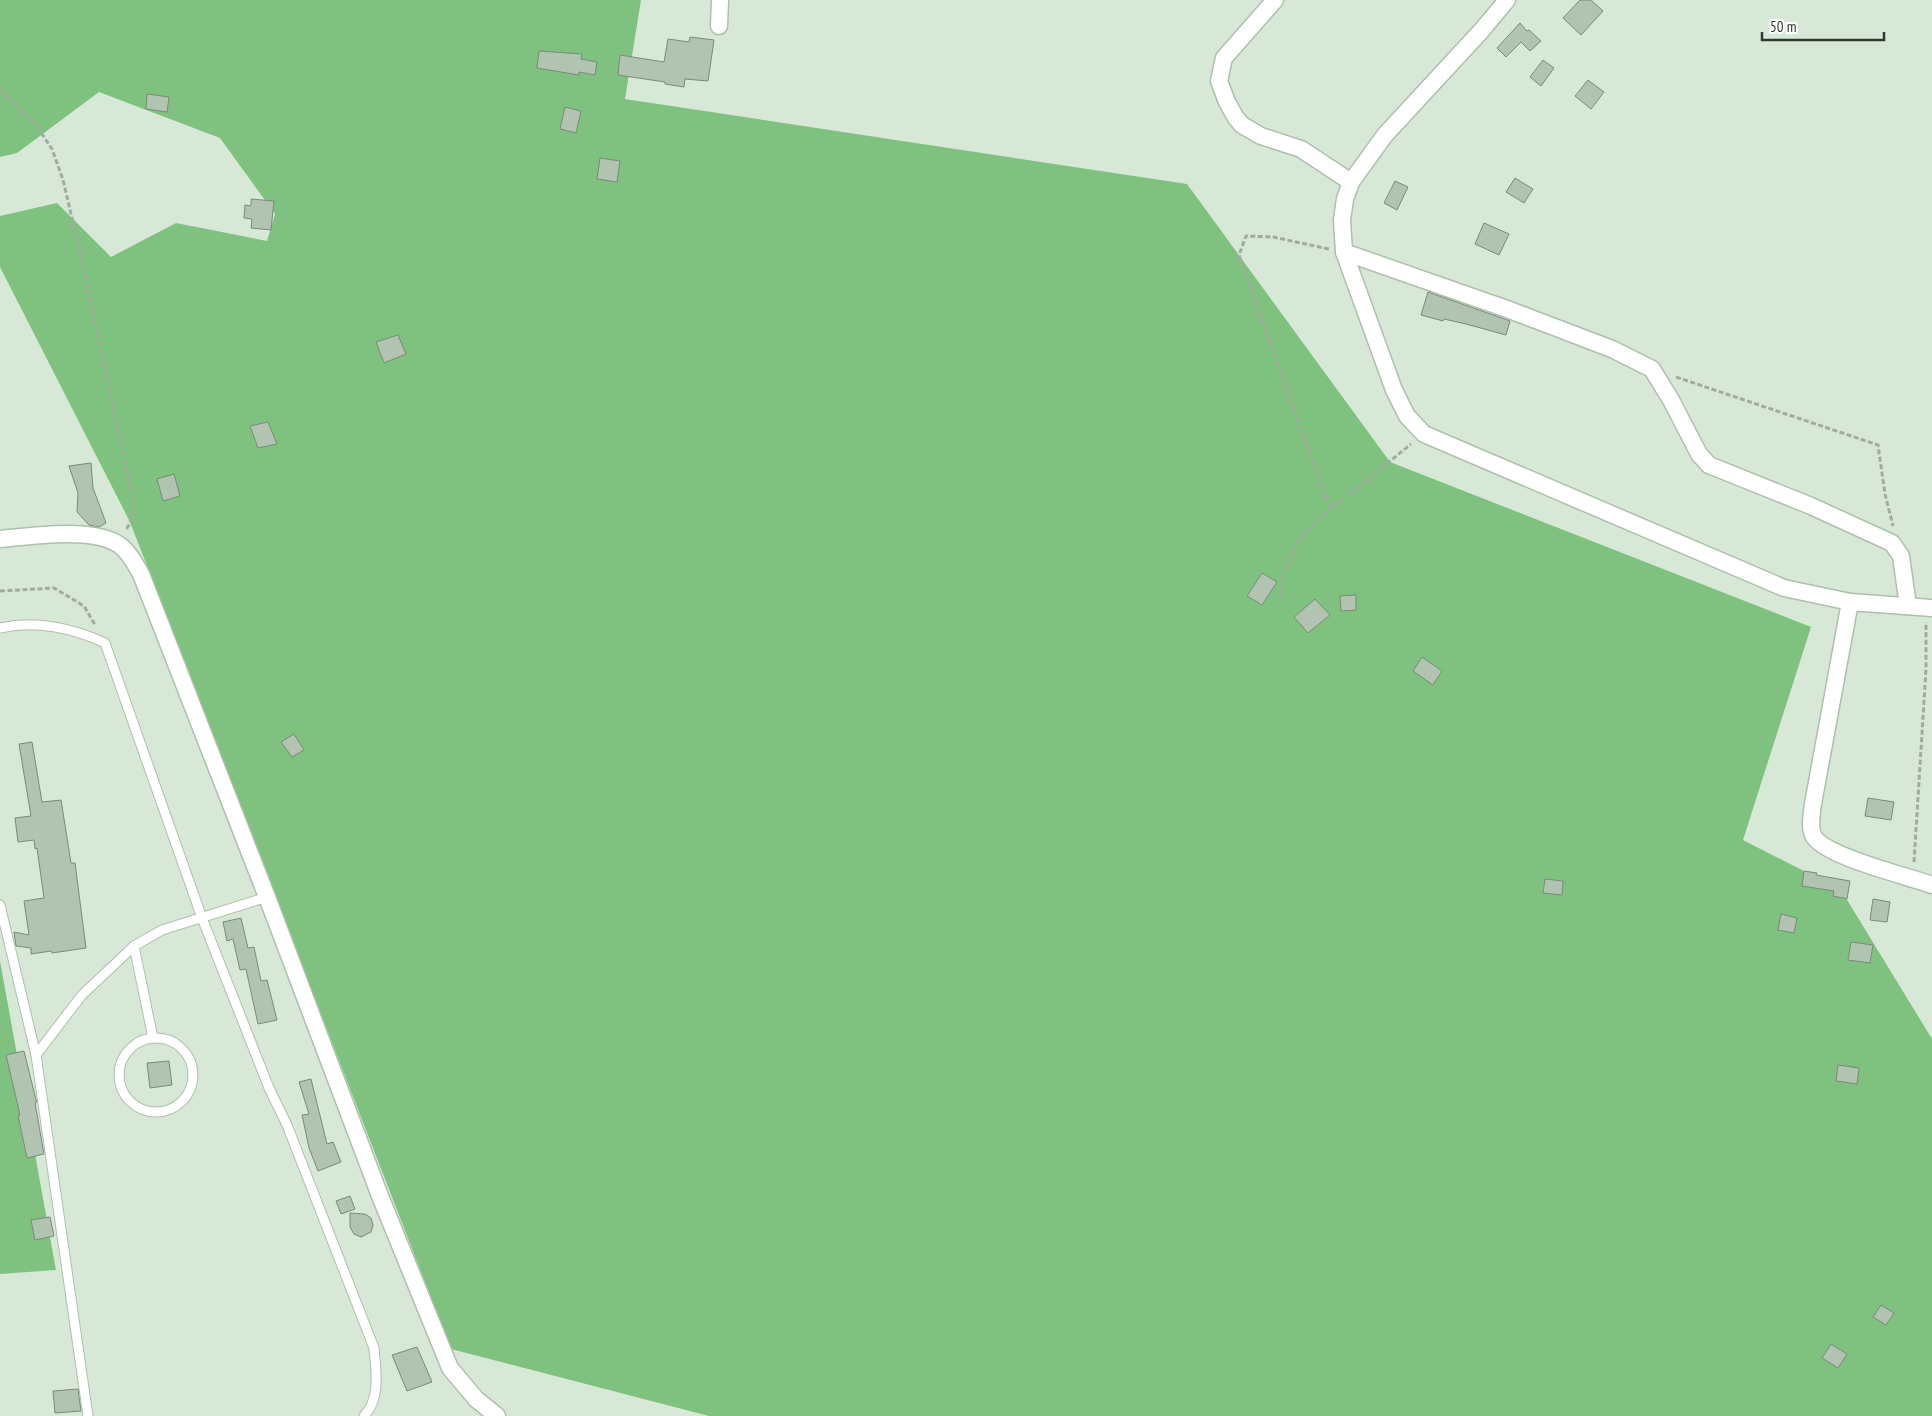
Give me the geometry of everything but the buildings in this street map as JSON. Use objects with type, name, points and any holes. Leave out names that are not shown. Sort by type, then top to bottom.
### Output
[{"type":"street","points":[[719,26],[720,0]]},
{"type":"street","points":[[1275,0],[1224,58],[1219,81],[1227,102],[1242,125],[1261,136],[1301,149],[1351,182]]},
{"type":"street","points":[[1507,0],[1482,30],[1385,135],[1351,182],[1345,199],[1342,220],[1344,252],[1394,390],[1407,416],[1424,434],[1784,588],[1850,602],[1929,608]]},
{"type":"street","points":[[1344,252],[1507,309],[1612,349],[1652,369],[1671,400],[1699,454],[1709,465],[1811,506],[1892,544],[1901,556],[1908,606]]},
{"type":"street","points":[[0,539],[64,534],[96,536],[118,544],[131,556],[141,574],[267,897],[380,1196],[450,1368],[476,1399],[498,1416]]},
{"type":"street","points":[[1850,602],[1813,804],[1813,834],[1831,851],[1932,885]]},
{"type":"lane","points":[[0,628],[15,625],[49,626],[86,634],[105,642],[202,918],[269,1088],[287,1125],[374,1348],[377,1384],[369,1410],[364,1416]]},
{"type":"lane","points":[[36,1054],[82,995],[134,946],[162,930],[267,897]]},
{"type":"lane","points":[[0,905],[36,1054],[88,1416]]},
{"type":"lane","points":[[134,946],[153,1038]]},
{"type":"lane","points":[[153,1038],[173,1042],[182,1048],[188,1056],[193,1076],[191,1087],[179,1104],[159,1112],[148,1111],[130,1101],[120,1083],[119,1072],[121,1062],[126,1053],[134,1045],[143,1040],[153,1038]]},
{"type":"path","points":[[0,90],[34,122],[52,149],[63,180],[134,503],[130,523],[118,544]]},
{"type":"path","points":[[1330,510],[1239,255],[1246,236],[1273,237],[1344,252]]},
{"type":"path","points":[[1652,369],[1878,445],[1885,494],[1894,529]]},
{"type":"path","points":[[1280,600],[1284,573],[1298,540],[1315,522],[1424,434]]},
{"type":"path","points":[[0,591],[54,588],[84,606],[105,642]]},
{"type":"path","points":[[1913,878],[1929,608]]},
{"type":"green space","points":[[0,0],[641,0],[625,99],[1187,184],[1390,462],[1811,627],[1743,840],[1841,890],[1932,1039],[1932,1416],[709,1416],[451,1349],[130,522],[0,267],[0,216],[57,203],[111,257],[176,223],[267,241],[275,214],[220,138],[99,92],[17,153],[0,157]]},
{"type":"green space","points":[[0,961],[56,1270],[0,1274]]}]
